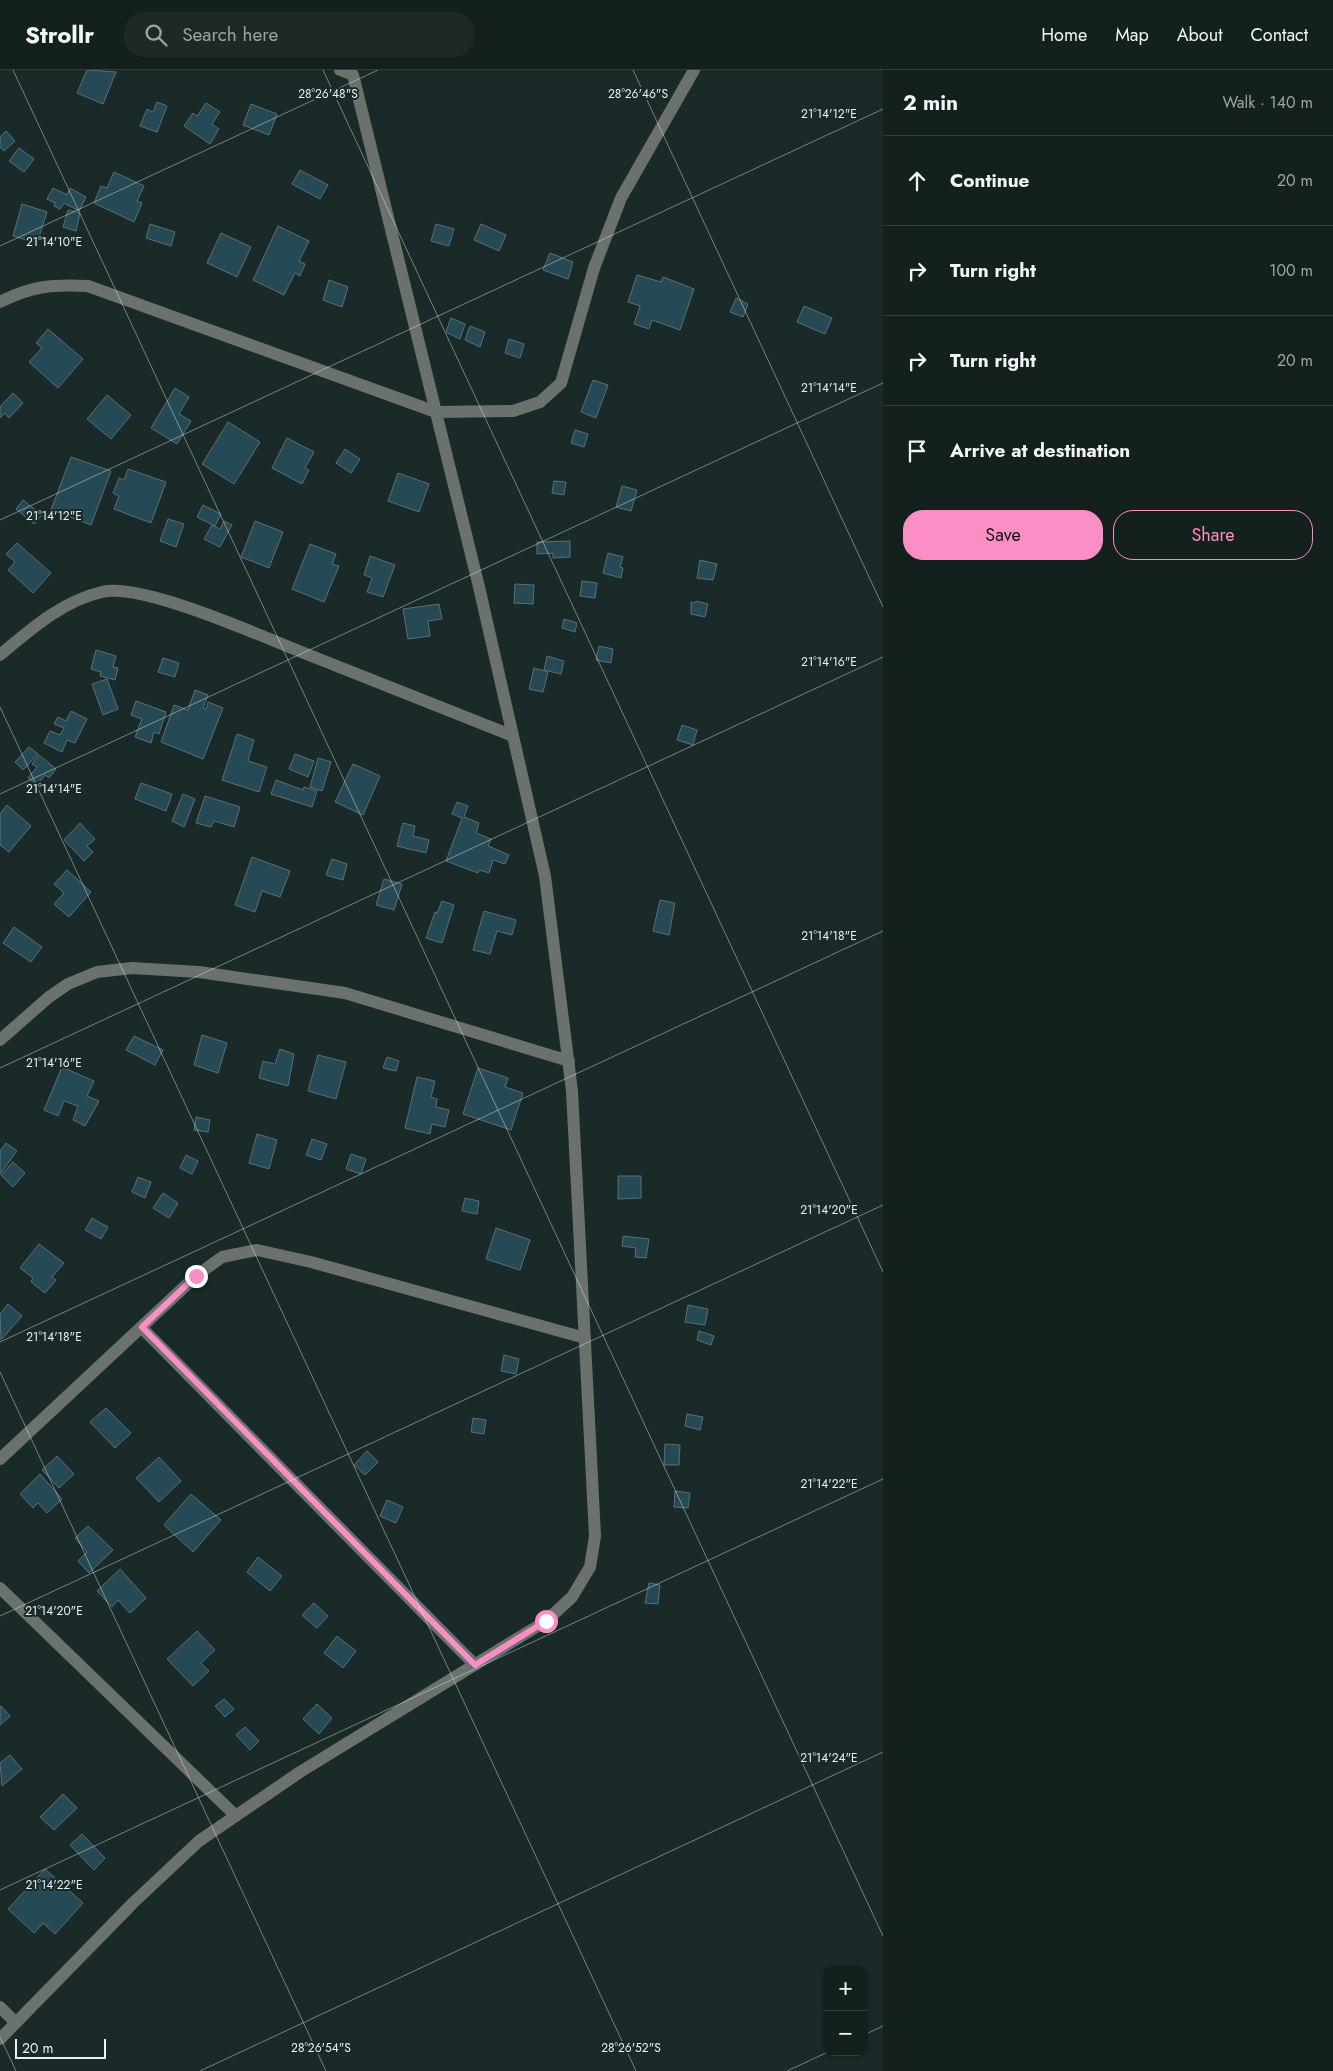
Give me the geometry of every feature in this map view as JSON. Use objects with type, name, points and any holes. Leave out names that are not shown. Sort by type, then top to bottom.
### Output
[{"type":"street","points":[[0,2039],[200,1841],[300,1772],[546,1621],[572,1596],[590,1567],[595,1536],[572,1090],[545,876],[436,412],[352,75],[340,70]]},
{"type":"street","points":[[0,302],[22,291],[56,284],[88,286],[436,412],[513,411],[540,402],[561,383],[594,268],[610,223],[631,181],[694,70]]},
{"type":"street","points":[[0,655],[54,613],[80,599],[102,592],[120,590],[141,594],[225,622],[513,736]]},
{"type":"street","points":[[0,1040],[49,997],[68,984],[96,972],[132,968],[198,972],[345,993],[569,1061]]},
{"type":"street","points":[[0,1459],[196,1276],[222,1258],[257,1250],[311,1262],[585,1338]]},
{"type":"street","points":[[142,1327],[475,1665]]},
{"type":"street","points":[[0,1588],[236,1816]]},
{"type":"street","points":[[0,2007],[16,2023]]},
{"type":"building","points":[[87,70],[116,72],[103,104],[77,93]]},
{"type":"building","points":[[157,102],[167,106],[157,132],[140,126],[147,109],[153,112]]},
{"type":"building","points":[[206,103],[220,112],[212,124],[219,129],[210,144],[184,126],[193,113],[197,116]]},
{"type":"building","points":[[251,104],[277,114],[269,135],[243,125]]},
{"type":"building","points":[[6,131],[15,141],[4,151],[0,147],[0,137]]},
{"type":"building","points":[[19,148],[34,159],[24,172],[9,161]]},
{"type":"building","points":[[300,170],[328,185],[320,199],[292,184]]},
{"type":"building","points":[[114,172],[144,186],[137,201],[142,203],[134,222],[94,203],[101,186],[107,188]]},
{"type":"building","points":[[53,188],[67,195],[70,188],[86,197],[79,211],[64,203],[60,209],[54,206],[55,203],[47,199]]},
{"type":"building","points":[[22,204],[47,212],[37,243],[13,236]]},
{"type":"building","points":[[68,210],[80,213],[76,231],[63,227]]},
{"type":"building","points":[[150,224],[175,232],[171,246],[146,238]]},
{"type":"building","points":[[436,224],[454,229],[449,246],[431,241]]},
{"type":"building","points":[[481,224],[506,235],[499,251],[474,240]]},
{"type":"building","points":[[278,226],[309,241],[299,261],[305,264],[300,276],[295,273],[284,295],[253,280]]},
{"type":"building","points":[[221,233],[251,247],[237,277],[207,263]]},
{"type":"building","points":[[550,253],[573,262],[568,279],[543,270]]},
{"type":"building","points":[[637,275],[661,282],[663,277],[694,289],[680,330],[652,320],[649,329],[634,324],[640,306],[628,302]]},
{"type":"building","points":[[329,280],[348,287],[342,307],[323,300]]},
{"type":"building","points":[[736,298],[748,304],[743,317],[730,312]]},
{"type":"building","points":[[804,306],[832,318],[825,334],[797,322]]},
{"type":"building","points":[[451,318],[465,324],[460,339],[446,332]]},
{"type":"building","points":[[470,326],[485,332],[480,347],[465,340]]},
{"type":"building","points":[[48,329],[83,359],[58,388],[29,362],[42,348],[36,343]]},
{"type":"building","points":[[509,339],[524,344],[520,358],[505,353]]},
{"type":"building","points":[[593,380],[608,385],[596,418],[581,412]]},
{"type":"building","points":[[175,388],[189,397],[179,414],[191,421],[177,444],[151,428]]},
{"type":"building","points":[[13,393],[23,403],[9,418],[5,413],[0,418],[0,407]]},
{"type":"building","points":[[107,395],[131,415],[111,439],[87,419]]},
{"type":"building","points":[[228,422],[260,442],[234,484],[202,464]]},
{"type":"building","points":[[575,430],[588,434],[584,447],[571,443]]},
{"type":"building","points":[[287,438],[314,452],[305,468],[309,470],[302,484],[272,468]]},
{"type":"building","points":[[345,449],[360,459],[351,473],[336,463]]},
{"type":"building","points":[[71,457],[111,471],[91,525],[51,510]]},
{"type":"building","points":[[128,469],[166,482],[151,523],[114,509],[119,496],[113,493],[119,478],[124,480]]},
{"type":"building","points":[[398,473],[429,484],[419,512],[388,501]]},
{"type":"building","points":[[554,481],[566,482],[564,495],[552,493]]},
{"type":"building","points":[[622,486],[637,490],[631,511],[616,507]]},
{"type":"building","points":[[23,500],[42,515],[34,524],[16,509]]},
{"type":"building","points":[[203,505],[221,514],[215,526],[197,517]]},
{"type":"building","points":[[168,519],[184,524],[176,547],[160,541]]},
{"type":"building","points":[[224,521],[232,525],[220,547],[204,539],[212,525],[220,529]]},
{"type":"building","points":[[255,521],[283,532],[269,568],[241,557]]},
{"type":"building","points":[[570,541],[570,557],[553,558],[553,553],[537,554],[537,542]]},
{"type":"building","points":[[17,543],[51,573],[33,593],[8,570],[15,562],[6,554]]},
{"type":"building","points":[[310,544],[336,554],[332,564],[339,566],[324,602],[292,589]]},
{"type":"building","points":[[608,553],[623,557],[620,567],[623,568],[621,578],[603,573]]},
{"type":"building","points":[[370,556],[395,565],[383,597],[367,592],[372,578],[364,575]]},
{"type":"building","points":[[700,560],[717,564],[713,580],[697,578]]},
{"type":"building","points":[[582,581],[597,583],[595,598],[580,596]]},
{"type":"building","points":[[515,584],[534,585],[533,604],[514,603]]},
{"type":"building","points":[[696,601],[708,604],[705,617],[691,614],[691,602],[695,603]]},
{"type":"building","points":[[439,604],[442,619],[428,621],[430,636],[408,639],[403,609]]},
{"type":"building","points":[[564,619],[577,623],[575,632],[562,628]]},
{"type":"building","points":[[599,646],[613,649],[611,663],[596,660]]},
{"type":"building","points":[[96,650],[116,656],[113,667],[118,668],[115,680],[100,676],[101,672],[91,669]]},
{"type":"building","points":[[547,656],[564,661],[561,674],[544,670]]},
{"type":"building","points":[[163,658],[179,663],[175,677],[158,672]]},
{"type":"building","points":[[534,668],[548,672],[543,692],[529,689]]},
{"type":"building","points":[[107,679],[118,709],[103,715],[92,684]]},
{"type":"building","points":[[195,690],[208,695],[203,708],[206,709],[208,702],[223,708],[203,759],[161,742],[174,705],[188,710]]},
{"type":"building","points":[[136,701],[166,712],[159,734],[154,732],[151,743],[135,737],[142,719],[131,715]]},
{"type":"building","points":[[71,711],[87,719],[75,743],[67,740],[62,752],[44,743],[50,731],[60,735],[64,728],[54,724],[58,717],[66,721]]},
{"type":"building","points":[[682,725],[697,730],[693,745],[677,740]]},
{"type":"building","points":[[237,734],[254,740],[248,761],[267,767],[259,792],[222,780]]},
{"type":"building","points":[[29,747],[38,754],[23,770],[15,762]]},
{"type":"building","points":[[295,754],[314,761],[308,777],[289,769]]},
{"type":"building","points":[[39,755],[56,769],[49,778],[45,775],[37,785],[28,778],[37,767],[32,764]]},
{"type":"building","points":[[318,758],[331,762],[322,791],[310,787]]},
{"type":"building","points":[[353,764],[380,776],[363,815],[335,802]]},
{"type":"building","points":[[276,780],[303,790],[304,787],[317,791],[312,807],[271,794]]},
{"type":"building","points":[[141,783],[172,794],[166,811],[135,799]]},
{"type":"building","points":[[183,794],[195,799],[184,827],[172,821]]},
{"type":"building","points":[[205,796],[240,807],[234,827],[214,821],[211,827],[196,823]]},
{"type":"building","points":[[457,802],[468,806],[464,817],[479,823],[476,833],[491,839],[488,846],[509,855],[505,864],[493,860],[489,873],[479,870],[478,873],[446,861],[462,818],[452,814]]},
{"type":"building","points":[[7,805],[31,826],[9,852],[0,845],[0,814]]},
{"type":"building","points":[[80,823],[95,839],[87,846],[93,852],[84,861],[64,840]]},
{"type":"building","points":[[403,823],[415,826],[413,836],[429,840],[426,853],[397,846]]},
{"type":"building","points":[[252,857],[290,871],[280,897],[262,891],[255,912],[235,905]]},
{"type":"building","points":[[332,859],[347,864],[343,880],[326,875]]},
{"type":"building","points":[[67,870],[91,892],[69,917],[54,904],[64,893],[54,884]]},
{"type":"building","points":[[384,879],[402,884],[394,910],[376,905]]},
{"type":"building","points":[[660,900],[675,903],[669,935],[653,931]]},
{"type":"building","points":[[442,901],[454,905],[442,943],[426,938],[435,912],[437,913]]},
{"type":"building","points":[[484,911],[516,920],[512,935],[497,931],[490,954],[473,950]]},
{"type":"building","points":[[14,927],[42,947],[31,962],[3,943]]},
{"type":"building","points":[[202,1035],[227,1043],[218,1073],[194,1065]]},
{"type":"building","points":[[134,1036],[163,1050],[155,1065],[126,1050]]},
{"type":"building","points":[[280,1049],[294,1054],[288,1086],[259,1078],[263,1061],[275,1064]]},
{"type":"building","points":[[318,1055],[346,1062],[336,1099],[308,1091]]},
{"type":"building","points":[[387,1057],[399,1061],[396,1071],[383,1068]]},
{"type":"building","points":[[62,1067],[94,1081],[87,1096],[99,1101],[85,1126],[73,1120],[78,1106],[64,1101],[58,1116],[44,1110]]},
{"type":"building","points":[[478,1068],[508,1078],[505,1087],[523,1093],[511,1130],[463,1114]]},
{"type":"building","points":[[417,1077],[435,1081],[431,1097],[437,1099],[436,1107],[449,1110],[445,1127],[432,1124],[430,1134],[405,1128]]},
{"type":"building","points":[[196,1117],[210,1120],[208,1132],[194,1130]]},
{"type":"building","points":[[257,1134],[277,1140],[269,1169],[249,1163]]},
{"type":"building","points":[[312,1139],[327,1144],[321,1160],[306,1155]]},
{"type":"building","points":[[6,1143],[17,1151],[0,1174],[0,1151]]},
{"type":"building","points":[[351,1154],[366,1159],[361,1174],[346,1169]]},
{"type":"building","points":[[186,1155],[198,1161],[192,1174],[180,1168]]},
{"type":"building","points":[[13,1162],[25,1173],[13,1187],[1,1175]]},
{"type":"building","points":[[618,1176],[641,1176],[641,1198],[618,1199]]},
{"type":"building","points":[[138,1177],[151,1182],[145,1198],[132,1192]]},
{"type":"building","points":[[163,1193],[178,1203],[169,1218],[153,1208]]},
{"type":"building","points":[[465,1198],[479,1201],[477,1214],[462,1211]]},
{"type":"building","points":[[92,1218],[108,1227],[101,1239],[85,1230]]},
{"type":"building","points":[[496,1228],[530,1240],[520,1270],[486,1259]]},
{"type":"building","points":[[623,1236],[649,1239],[646,1258],[635,1257],[636,1248],[622,1246]]},
{"type":"building","points":[[39,1244],[64,1263],[52,1277],[56,1280],[45,1293],[31,1282],[33,1278],[20,1268]]},
{"type":"building","points":[[8,1304],[22,1316],[1,1340],[0,1314]]},
{"type":"building","points":[[688,1305],[708,1309],[705,1325],[685,1322]]},
{"type":"building","points":[[699,1331],[714,1336],[711,1345],[697,1340]]},
{"type":"building","points":[[504,1355],[519,1359],[516,1374],[501,1371]]},
{"type":"building","points":[[106,1408],[131,1433],[115,1448],[90,1422]]},
{"type":"building","points":[[687,1414],[703,1417],[700,1430],[685,1426]]},
{"type":"building","points":[[473,1418],[486,1420],[484,1434],[471,1432]]},
{"type":"building","points":[[665,1444],[680,1445],[679,1465],[664,1465]]},
{"type":"building","points":[[367,1451],[378,1462],[365,1475],[354,1465]]},
{"type":"building","points":[[57,1456],[74,1474],[59,1488],[42,1470]]},
{"type":"building","points":[[159,1457],[181,1481],[159,1502],[136,1478]]},
{"type":"building","points":[[40,1474],[62,1499],[47,1513],[38,1503],[33,1508],[20,1494]]},
{"type":"building","points":[[675,1491],[690,1493],[688,1508],[674,1507]]},
{"type":"building","points":[[191,1494],[221,1520],[193,1552],[164,1525]]},
{"type":"building","points":[[387,1500],[403,1507],[396,1523],[380,1516]]},
{"type":"building","points":[[88,1526],[113,1550],[89,1573],[78,1561],[87,1552],[75,1538]]},
{"type":"building","points":[[258,1557],[282,1576],[270,1591],[247,1572]]},
{"type":"building","points":[[120,1569],[146,1598],[130,1613],[118,1600],[112,1607],[97,1591]]},
{"type":"building","points":[[649,1583],[660,1585],[658,1604],[645,1603]]},
{"type":"building","points":[[314,1603],[328,1616],[317,1628],[302,1615]]},
{"type":"building","points":[[197,1631],[215,1650],[201,1663],[209,1671],[193,1686],[167,1659]]},
{"type":"building","points":[[337,1636],[356,1651],[343,1668],[324,1653]]},
{"type":"building","points":[[224,1699],[234,1709],[225,1717],[215,1706]]},
{"type":"building","points":[[317,1704],[332,1718],[319,1734],[303,1719]]},
{"type":"building","points":[[1,1706],[10,1716],[0,1725],[0,1708]]},
{"type":"building","points":[[245,1727],[259,1741],[250,1750],[236,1735]]},
{"type":"building","points":[[10,1755],[22,1769],[2,1786],[0,1763]]},
{"type":"building","points":[[63,1794],[77,1808],[54,1830],[40,1817]]},
{"type":"building","points":[[82,1834],[105,1858],[94,1870],[70,1845]]},
{"type":"building","points":[[45,1869],[83,1903],[55,1934],[43,1923],[34,1933],[8,1909]]},
{"type":"route","points":[[196,1276],[142,1327],[475,1665],[546,1621]]}]
